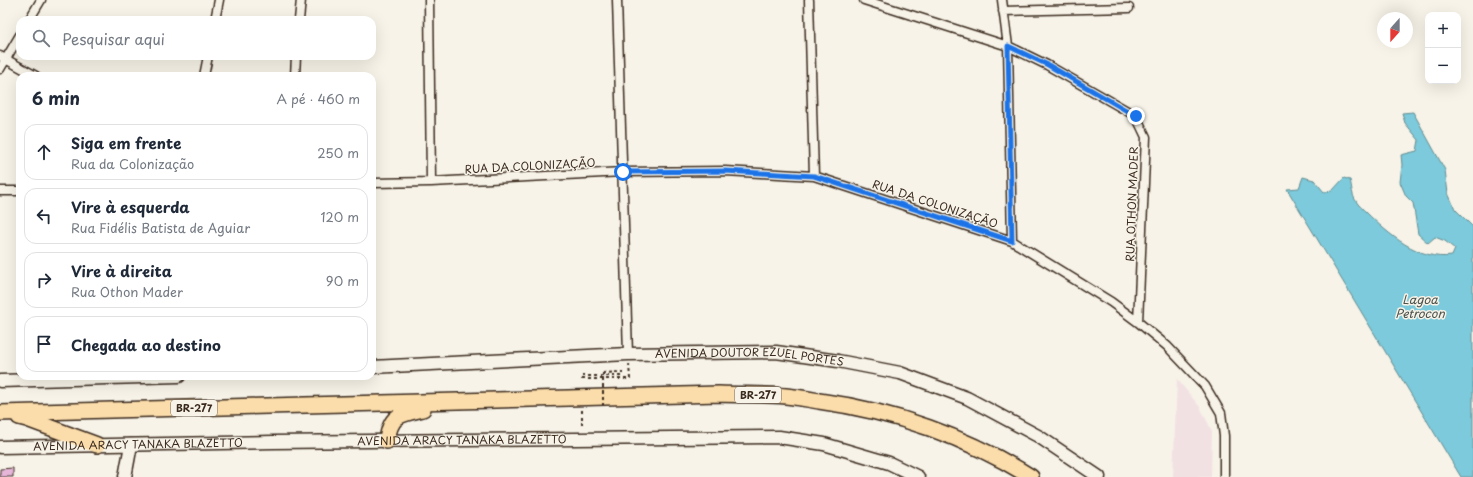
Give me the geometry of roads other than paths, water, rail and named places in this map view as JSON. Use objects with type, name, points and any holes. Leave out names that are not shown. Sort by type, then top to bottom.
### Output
[{"type":"highway","name":"BR-277","points":[[0,413],[388,404],[468,400],[719,394],[786,396],[845,405],[908,420],[944,433],[983,451],[1013,465],[1031,477]]},
{"type":"highway","points":[[387,441],[388,428],[392,421],[399,416],[408,412],[468,400]]},
{"type":"highway","points":[[0,413],[27,419],[97,445]]},
{"type":"main road","name":"AVENIDA DOUTOR EZUEL PORTES","points":[[376,367],[628,354],[776,352],[838,361],[900,373],[967,398],[1038,436],[1099,477]]},
{"type":"main road","points":[[0,381],[29,380]]},
{"type":"main road","name":"AVENIDA ARACY TANAKA BLAZETTO","points":[[0,447],[131,444],[779,437],[824,444],[888,463],[918,477]]},
{"type":"main road","points":[[125,477],[131,444]]},
{"type":"street","points":[[31,16],[41,0]]},
{"type":"street","points":[[216,16],[219,0]]},
{"type":"street","points":[[299,16],[300,0]]},
{"type":"street","points":[[430,0],[431,182]]},
{"type":"street","points":[[618,0],[628,354]]},
{"type":"street","points":[[810,0],[814,176]]},
{"type":"street","name":"RUA OTHON MADER","points":[[864,0],[1008,46],[1048,65],[1136,116],[1146,137],[1138,322]]},
{"type":"street","points":[[1002,0],[1008,46],[1012,241]]},
{"type":"street","points":[[1003,11],[1129,8]]},
{"type":"street","points":[[0,69],[3,57],[16,40]]},
{"type":"street","points":[[3,57],[29,72]]},
{"type":"street","points":[[205,72],[207,60]]},
{"type":"street","points":[[295,72],[296,60]]},
{"type":"street","name":"RUA DA COLONIZAÇÃO","points":[[376,183],[431,182],[623,172],[725,171],[814,176],[1012,241],[1111,302],[1138,322],[1166,346],[1205,386],[1221,414],[1224,436],[1224,477]]},
{"type":"street","points":[[0,191],[16,191]]},
{"type":"water","name":"Lagoa Petrocon","points":[[1413,112],[1445,170],[1448,193],[1455,209],[1473,227],[1473,477],[1461,477],[1287,189],[1299,188],[1303,177],[1314,180],[1324,192],[1332,191],[1344,178],[1350,180],[1354,197],[1358,204],[1394,237],[1416,250],[1428,254],[1452,256],[1455,249],[1445,241],[1435,237],[1428,243],[1418,234],[1413,203],[1406,196],[1400,182],[1402,165],[1401,155],[1417,151],[1419,140],[1405,123],[1402,113]]}]
